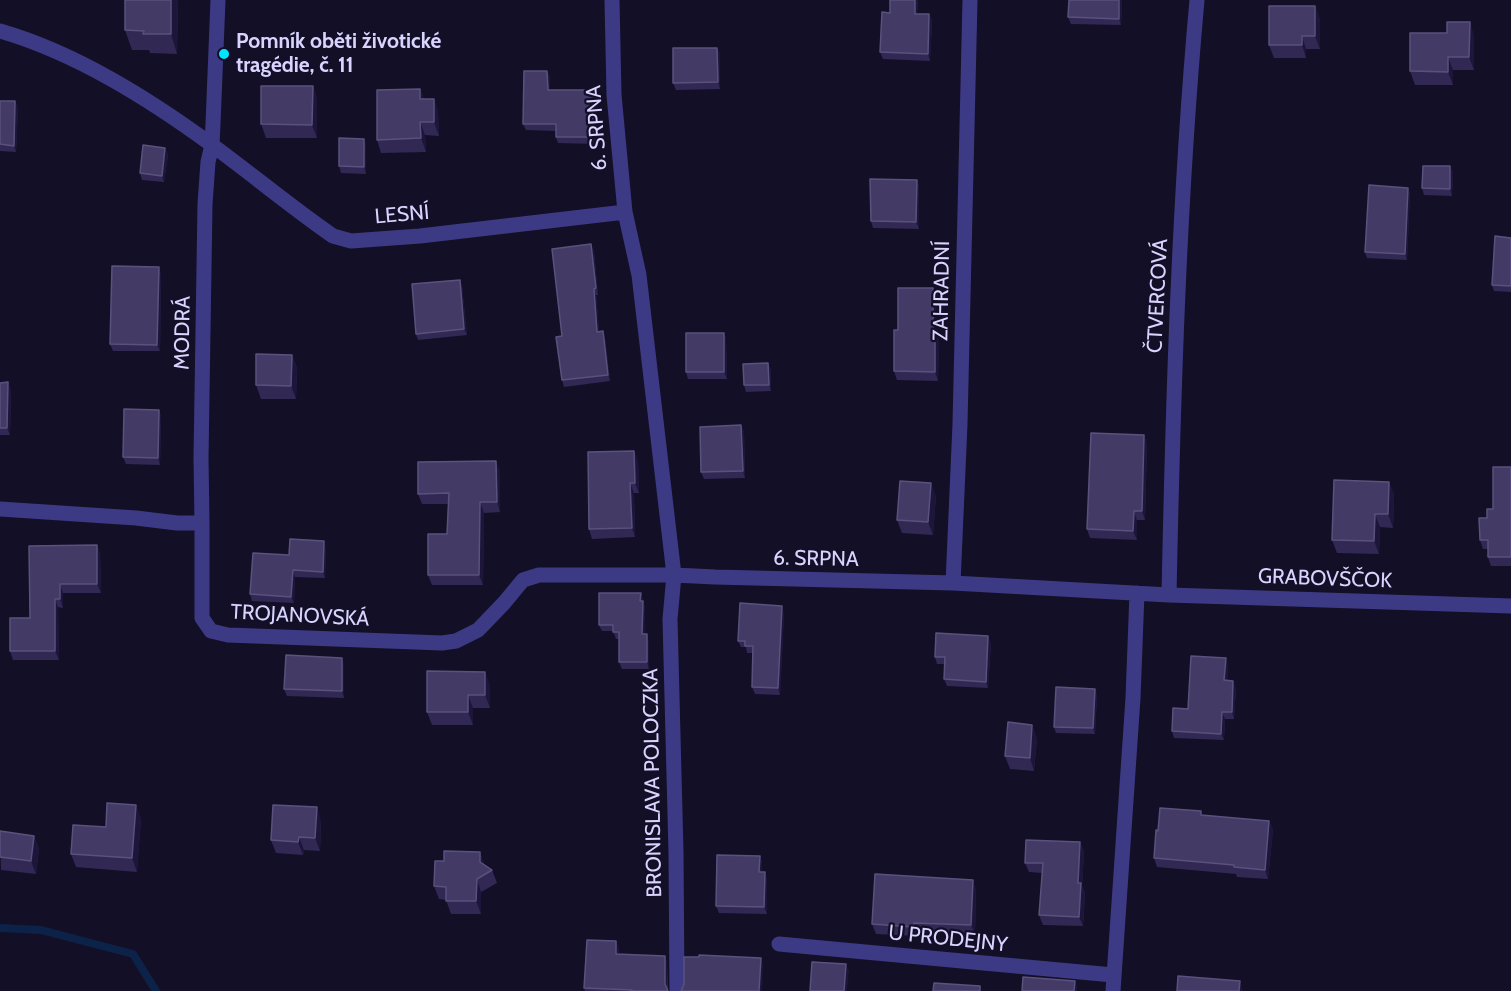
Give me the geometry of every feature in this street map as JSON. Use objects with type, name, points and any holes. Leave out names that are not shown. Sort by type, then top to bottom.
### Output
[{"type":"street","points":[[212,145],[218,0]]},
{"type":"street","name":"6. SRPNA","points":[[612,0],[614,95],[625,212],[639,275],[674,574],[953,583],[1137,593]]},
{"type":"street","name":"ZAHRADNÍ","points":[[953,583],[960,424],[970,0]]},
{"type":"street","name":"ČTVERCOVÁ","points":[[1169,595],[1172,435],[1178,307],[1186,148],[1197,0]]},
{"type":"street","name":"LESNÍ","points":[[0,31],[57,51],[112,80],[166,113],[333,236],[351,240],[420,236],[625,212]]},
{"type":"street","name":"MODRÁ","points":[[202,523],[205,204],[208,162],[212,145]]},
{"type":"street","points":[[0,509],[202,523]]},
{"type":"street","name":"TROJANOVSKÁ","points":[[202,523],[202,618],[211,631],[228,635],[442,643],[456,641],[478,630],[523,580],[539,575],[674,574]]},
{"type":"street","name":"BRONISLAVA POLOCZKA","points":[[674,574],[670,619],[677,991]]},
{"type":"street","points":[[1113,991],[1132,710],[1137,593]]},
{"type":"street","name":"GRABOVŠČOK","points":[[1137,593],[1511,606]]},
{"type":"street","name":"U PRODEJNY","points":[[779,944],[1113,975]]},
{"type":"building","points":[[125,0],[171,0],[171,34],[143,34],[144,31],[125,30]]},
{"type":"building","points":[[890,0],[915,0],[915,14],[929,14],[928,54],[880,52],[882,12],[890,13]]},
{"type":"building","points":[[1069,0],[1119,0],[1119,19],[1068,17]]},
{"type":"building","points":[[1269,6],[1315,6],[1315,36],[1302,36],[1302,45],[1269,45]]},
{"type":"building","points":[[1447,22],[1470,22],[1469,57],[1448,57],[1448,72],[1410,71],[1410,33],[1447,33]]},
{"type":"building","points":[[673,48],[717,48],[718,82],[673,83]]},
{"type":"building","points":[[524,71],[547,71],[548,90],[594,90],[594,137],[556,137],[556,124],[523,124]]},
{"type":"building","points":[[261,86],[313,86],[312,125],[261,124]]},
{"type":"building","points":[[420,89],[420,99],[434,99],[434,122],[420,122],[421,138],[377,140],[377,90]]},
{"type":"building","points":[[0,101],[15,101],[14,146],[0,144]]},
{"type":"building","points":[[339,138],[364,139],[364,167],[339,166]]},
{"type":"building","points":[[143,145],[165,148],[162,176],[140,173]]},
{"type":"building","points":[[1423,166],[1450,166],[1450,189],[1422,188]]},
{"type":"building","points":[[870,179],[917,180],[916,222],[871,221]]},
{"type":"building","points":[[1369,185],[1408,188],[1405,254],[1365,252]]},
{"type":"building","points":[[1495,236],[1511,238],[1511,286],[1492,285]]},
{"type":"building","points":[[591,244],[596,288],[594,289],[597,332],[603,331],[608,375],[562,380],[556,337],[562,336],[552,249]]},
{"type":"building","points":[[112,266],[159,267],[157,345],[110,344]]},
{"type":"building","points":[[460,280],[464,329],[416,334],[412,284]]},
{"type":"building","points":[[898,288],[933,288],[935,372],[894,371],[894,330],[898,330]]},
{"type":"building","points":[[686,333],[724,333],[724,372],[686,372]]},
{"type":"building","points":[[256,354],[292,355],[291,386],[256,385]]},
{"type":"building","points":[[768,363],[769,385],[744,385],[743,364]]},
{"type":"building","points":[[8,382],[7,428],[0,428],[0,383]]},
{"type":"building","points":[[124,409],[159,410],[158,458],[123,457]]},
{"type":"building","points":[[741,425],[743,471],[701,472],[700,427]]},
{"type":"building","points":[[1091,433],[1144,435],[1142,511],[1134,511],[1133,531],[1087,529]]},
{"type":"building","points":[[634,451],[635,483],[630,483],[632,528],[589,529],[588,452]]},
{"type":"building","points":[[496,461],[497,502],[480,502],[479,575],[428,575],[428,534],[447,534],[449,493],[418,494],[418,462]]},
{"type":"building","points":[[1493,467],[1511,467],[1511,557],[1488,557],[1488,540],[1480,540],[1479,518],[1487,518],[1487,509],[1493,509]]},
{"type":"building","points":[[1334,480],[1389,482],[1388,514],[1375,514],[1374,541],[1332,540]]},
{"type":"building","points":[[900,481],[931,483],[928,522],[897,520]]},
{"type":"building","points":[[290,539],[324,541],[323,572],[293,570],[291,597],[250,594],[253,553],[289,555]]},
{"type":"building","points":[[97,545],[97,584],[60,584],[60,599],[55,599],[55,651],[10,651],[10,618],[30,618],[29,546]]},
{"type":"building","points":[[599,593],[641,593],[640,601],[643,601],[642,634],[647,634],[647,662],[619,662],[619,632],[613,632],[613,625],[599,625]]},
{"type":"building","points":[[740,603],[782,606],[778,688],[752,687],[753,646],[745,646],[745,641],[738,641]]},
{"type":"building","points":[[936,633],[988,636],[986,682],[944,679],[945,657],[935,657]]},
{"type":"building","points":[[286,655],[342,658],[342,691],[284,689]]},
{"type":"building","points":[[1191,656],[1226,658],[1224,680],[1233,681],[1232,712],[1222,712],[1221,734],[1172,731],[1173,708],[1188,709]]},
{"type":"building","points":[[427,671],[485,672],[485,695],[468,695],[468,712],[427,712]]},
{"type":"building","points":[[1056,687],[1095,689],[1093,728],[1054,727]]},
{"type":"building","points":[[1008,722],[1032,725],[1030,758],[1005,756]]},
{"type":"building","points":[[107,803],[136,805],[132,858],[71,854],[73,825],[106,827]]},
{"type":"building","points":[[273,805],[317,807],[315,838],[299,837],[298,842],[271,840]]},
{"type":"building","points":[[1160,808],[1201,811],[1201,815],[1269,821],[1265,870],[1154,858]]},
{"type":"building","points":[[0,831],[34,836],[31,861],[0,857]]},
{"type":"building","points":[[1026,840],[1080,842],[1079,917],[1039,915],[1043,863],[1025,863]]},
{"type":"building","points":[[444,851],[480,852],[480,862],[492,870],[477,879],[476,901],[446,901],[446,887],[434,886],[435,861],[444,861]]},
{"type":"building","points":[[717,855],[760,856],[759,872],[765,872],[764,907],[716,906]]},
{"type":"building","points":[[875,874],[973,880],[971,925],[914,923],[913,927],[872,924]]},
{"type":"building","points":[[587,940],[616,941],[616,954],[665,956],[665,984],[668,991],[584,988]]},
{"type":"building","points":[[699,955],[761,958],[759,991],[681,991],[684,984],[684,957],[699,957]]},
{"type":"building","points":[[812,962],[846,964],[844,991],[810,991]]},
{"type":"building","points":[[1178,976],[1240,981],[1239,991],[1177,991]]},
{"type":"building","points":[[1023,977],[1075,981],[1074,991],[1022,991]]},
{"type":"building","points":[[934,983],[980,986],[980,991],[933,991]]},
{"type":"waterway","points":[[0,928],[41,930],[133,954],[156,991]]},
{"type":"place","name":"Pomník oběti životické tragédie, č. 11","points":[[224,54]]}]
